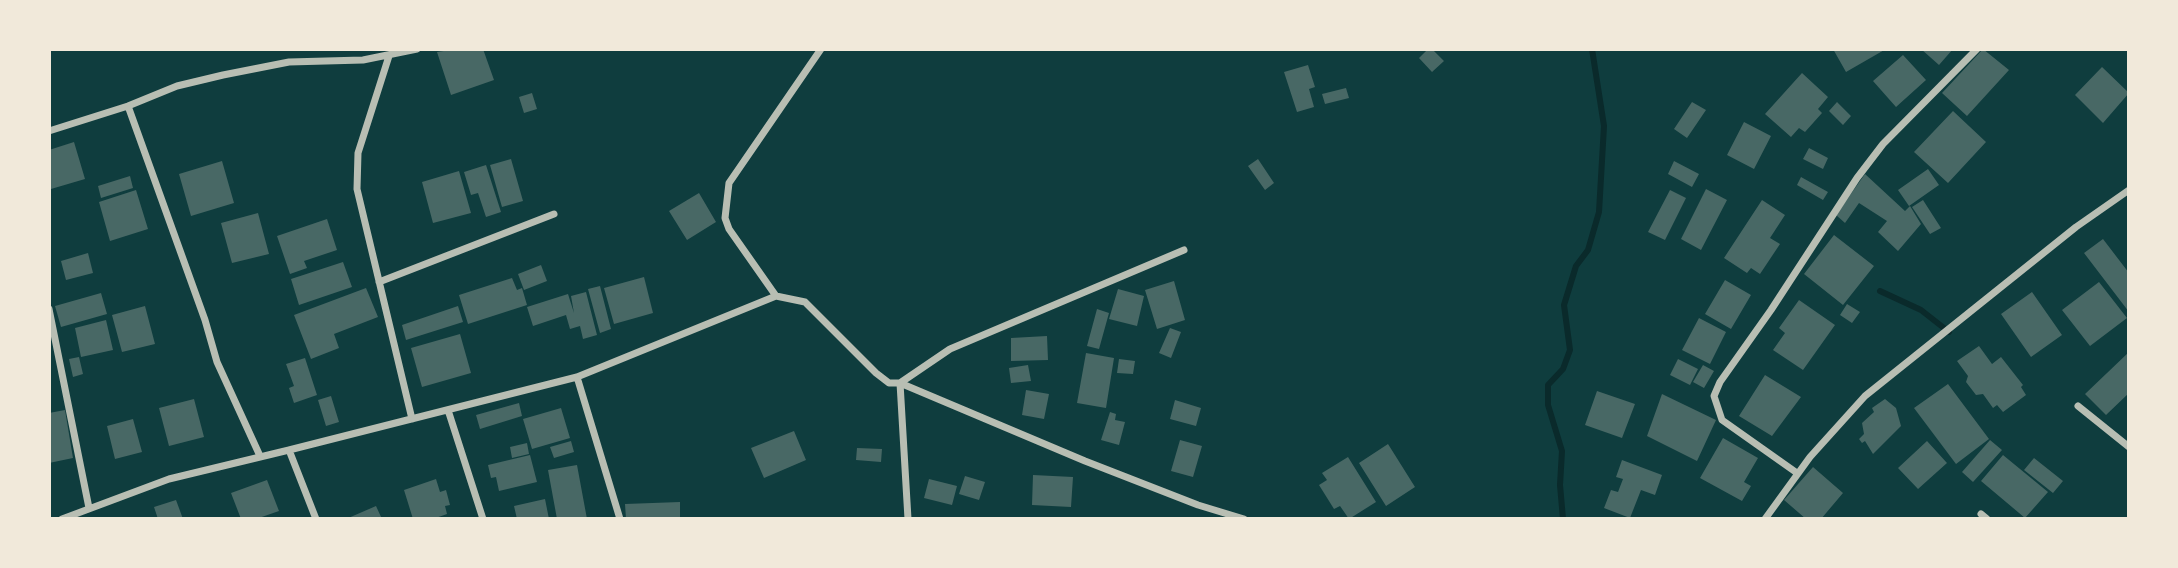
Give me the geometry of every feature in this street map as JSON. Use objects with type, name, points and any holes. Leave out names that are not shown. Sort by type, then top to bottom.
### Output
[{"type":"street","points":[[49,131],[128,106],[177,86],[289,62],[389,56],[417,49]]},
{"type":"street","points":[[776,296],[729,229],[725,218],[729,183],[821,49]]},
{"type":"street","points":[[1797,473],[1722,420],[1714,396],[1720,382],[1857,178],[1883,144],[1977,49]]},
{"type":"street","points":[[389,56],[358,153],[357,189],[412,419]]},
{"type":"street","points":[[128,106],[205,320],[217,362],[260,456]]},
{"type":"street","points":[[1765,519],[1797,473],[1865,396],[2076,228],[2129,190]]},
{"type":"street","points":[[380,282],[554,214]]},
{"type":"street","points":[[900,383],[950,349],[1184,250]]},
{"type":"street","points":[[62,519],[169,479],[577,376],[776,296],[805,302],[876,373],[890,383],[900,383],[1098,466],[1198,505],[1244,519]]},
{"type":"street","points":[[49,309],[89,508]]},
{"type":"street","points":[[577,376],[620,519]]},
{"type":"street","points":[[900,383],[908,519]]},
{"type":"street","points":[[2078,406],[2129,447]]},
{"type":"street","points":[[448,410],[483,519]]},
{"type":"street","points":[[289,450],[316,519]]},
{"type":"building","points":[[483,49],[494,80],[451,95],[437,52]]},
{"type":"building","points":[[1428,49],[1432,49],[1444,61],[1432,72],[1419,58]]},
{"type":"building","points":[[1833,49],[1886,49],[1846,72]]},
{"type":"building","points":[[1921,49],[1953,49],[1939,65]]},
{"type":"building","points":[[1983,49],[2009,70],[1967,116],[1942,93]]},
{"type":"building","points":[[1903,55],[1926,80],[1896,107],[1873,81]]},
{"type":"building","points":[[1308,65],[1315,87],[1309,89],[1314,107],[1297,112],[1284,72]]},
{"type":"building","points":[[2102,67],[2129,93],[2103,123],[2075,95]]},
{"type":"building","points":[[1802,73],[1828,97],[1818,109],[1822,113],[1805,132],[1799,128],[1791,137],[1765,114]]},
{"type":"building","points":[[1346,88],[1349,98],[1325,104],[1322,94]]},
{"type":"building","points":[[532,93],[537,109],[524,113],[519,97]]},
{"type":"building","points":[[1692,102],[1706,110],[1687,138],[1674,129]]},
{"type":"building","points":[[1837,102],[1851,116],[1843,125],[1829,111]]},
{"type":"building","points":[[1953,111],[1986,142],[1948,183],[1914,152]]},
{"type":"building","points":[[1744,122],[1771,136],[1754,169],[1727,155]]},
{"type":"building","points":[[74,142],[85,179],[51,189],[49,150]]},
{"type":"building","points":[[1809,148],[1828,158],[1823,169],[1803,159]]},
{"type":"building","points":[[511,159],[523,201],[502,207],[490,165]]},
{"type":"building","points":[[1258,159],[1274,183],[1265,190],[1248,166]]},
{"type":"building","points":[[222,161],[234,203],[191,216],[179,174]]},
{"type":"building","points":[[1674,161],[1699,174],[1692,187],[1668,174]]},
{"type":"building","points":[[486,165],[501,212],[486,217],[478,193],[471,195],[464,172]]},
{"type":"building","points":[[1928,169],[1939,185],[1909,206],[1898,190]]},
{"type":"building","points":[[459,171],[471,213],[433,223],[422,182]]},
{"type":"building","points":[[1865,174],[1905,211],[1910,206],[1921,224],[1898,251],[1878,232],[1887,221],[1859,203],[1845,223],[1836,215]]},
{"type":"building","points":[[130,176],[133,188],[101,198],[98,186]]},
{"type":"building","points":[[1801,177],[1828,192],[1823,200],[1797,185]]},
{"type":"building","points":[[1706,189],[1727,200],[1701,250],[1681,239]]},
{"type":"building","points":[[136,190],[148,229],[110,241],[99,202]]},
{"type":"building","points":[[1670,190],[1686,198],[1665,240],[1648,232]]},
{"type":"building","points":[[699,193],[716,222],[687,240],[669,211]]},
{"type":"building","points":[[1762,200],[1785,215],[1770,238],[1780,244],[1760,274],[1751,268],[1747,273],[1724,258]]},
{"type":"building","points":[[1923,200],[1941,228],[1930,234],[1912,207]]},
{"type":"building","points":[[258,213],[269,254],[232,263],[221,223]]},
{"type":"building","points":[[327,219],[337,250],[304,261],[307,268],[290,274],[277,236]]},
{"type":"building","points":[[1834,235],[1874,266],[1843,305],[1804,274]]},
{"type":"building","points":[[2103,239],[2129,273],[2129,312],[2084,253]]},
{"type":"building","points":[[88,253],[93,273],[66,280],[61,261]]},
{"type":"building","points":[[343,262],[352,287],[299,305],[291,279]]},
{"type":"building","points":[[541,265],[547,281],[524,290],[518,274]]},
{"type":"building","points":[[644,277],[653,313],[614,324],[604,288]]},
{"type":"building","points":[[512,278],[517,290],[522,288],[527,305],[468,324],[459,295]]},
{"type":"building","points":[[1725,280],[1751,295],[1731,329],[1705,314]]},
{"type":"building","points":[[1174,281],[1185,320],[1157,329],[1145,290]]},
{"type":"building","points":[[2099,282],[2127,318],[2090,346],[2062,310]]},
{"type":"building","points":[[600,286],[611,329],[600,333],[588,289]]},
{"type":"building","points":[[366,288],[378,317],[334,334],[339,348],[311,359],[294,315]]},
{"type":"building","points":[[1118,289],[1144,296],[1137,326],[1109,319]]},
{"type":"building","points":[[586,292],[597,335],[583,339],[580,326],[570,329],[566,315],[533,326],[527,307],[568,294],[574,313],[571,296]]},
{"type":"building","points":[[2032,292],[2062,335],[2031,357],[2001,314]]},
{"type":"building","points":[[101,293],[107,314],[61,327],[55,306]]},
{"type":"building","points":[[1799,300],[1835,325],[1803,370],[1773,350],[1785,333],[1779,328]]},
{"type":"building","points":[[1847,304],[1860,312],[1852,323],[1840,315]]},
{"type":"building","points":[[145,306],[155,344],[122,352],[112,315]]},
{"type":"building","points":[[458,306],[463,322],[406,340],[402,325]]},
{"type":"building","points":[[1097,309],[1109,313],[1099,349],[1087,346]]},
{"type":"building","points":[[1699,318],[1726,332],[1710,364],[1682,350]]},
{"type":"building","points":[[106,320],[113,350],[81,357],[75,328]]},
{"type":"building","points":[[1170,328],[1181,332],[1171,358],[1159,353]]},
{"type":"building","points":[[460,334],[471,373],[422,387],[411,348]]},
{"type":"building","points":[[1047,336],[1048,360],[1011,361],[1011,338]]},
{"type":"building","points":[[1979,346],[1992,364],[2001,357],[2023,385],[2021,387],[2026,395],[2003,412],[1997,405],[1993,408],[1983,394],[1976,395],[1966,382],[1968,376],[1957,361]]},
{"type":"building","points":[[2129,352],[2129,393],[2106,415],[2085,394]]},
{"type":"building","points":[[1086,353],[1114,358],[1106,408],[1077,403]]},
{"type":"building","points":[[79,357],[83,374],[73,377],[69,359]]},
{"type":"building","points":[[305,358],[317,395],[294,403],[289,388],[294,386],[286,364]]},
{"type":"building","points":[[1119,359],[1135,361],[1133,374],[1117,373]]},
{"type":"building","points":[[1678,359],[1698,369],[1690,385],[1670,375]]},
{"type":"building","points":[[1028,365],[1031,381],[1011,383],[1009,368]]},
{"type":"building","points":[[1703,365],[1714,371],[1704,388],[1693,382]]},
{"type":"building","points":[[1765,375],[1801,397],[1772,436],[1739,416]]},
{"type":"building","points":[[1948,384],[1989,439],[1956,464],[1914,408]]},
{"type":"building","points":[[1026,390],[1049,394],[1044,419],[1022,415]]},
{"type":"building","points":[[1597,391],[1635,404],[1622,438],[1585,425]]},
{"type":"building","points":[[1662,394],[1716,420],[1697,461],[1647,436]]},
{"type":"building","points":[[331,396],[339,422],[326,426],[318,400]]},
{"type":"building","points":[[194,399],[204,437],[169,446],[159,408]]},
{"type":"building","points":[[1885,399],[1896,408],[1901,426],[1873,454],[1865,441],[1862,443],[1859,439],[1864,434],[1862,423],[1874,412],[1872,408]]},
{"type":"building","points":[[1175,400],[1201,408],[1196,426],[1170,419]]},
{"type":"building","points":[[519,403],[522,416],[480,429],[476,415]]},
{"type":"building","points":[[561,408],[570,438],[532,449],[523,419]]},
{"type":"building","points":[[65,410],[73,458],[49,463],[49,413]]},
{"type":"building","points":[[1110,412],[1116,414],[1115,420],[1125,422],[1119,445],[1101,440]]},
{"type":"building","points":[[133,419],[142,452],[115,459],[107,426]]},
{"type":"building","points":[[794,431],[806,460],[764,478],[751,448]]},
{"type":"building","points":[[1723,438],[1758,458],[1744,482],[1751,486],[1742,501],[1700,478]]},
{"type":"building","points":[[1180,440],[1202,446],[1193,477],[1171,471]]},
{"type":"building","points":[[1990,440],[2002,450],[1973,482],[1962,472]]},
{"type":"building","points":[[571,441],[574,452],[554,458],[550,447]]},
{"type":"building","points":[[1927,441],[1947,463],[1918,489],[1898,468]]},
{"type":"building","points":[[527,443],[529,454],[512,458],[510,447]]},
{"type":"building","points":[[1388,444],[1415,487],[1386,506],[1359,463]]},
{"type":"building","points":[[857,448],[882,449],[881,462],[856,460]]},
{"type":"building","points":[[530,455],[537,482],[499,491],[496,477],[491,478],[488,465]]},
{"type":"building","points":[[2003,455],[2048,492],[2025,518],[1981,481]]},
{"type":"building","points":[[1348,457],[1376,502],[1349,519],[1340,506],[1334,509],[1319,485],[1327,480],[1322,473]]},
{"type":"building","points":[[2034,458],[2063,481],[2053,493],[2024,470]]},
{"type":"building","points":[[1622,460],[1662,475],[1655,495],[1641,490],[1630,518],[1604,508],[1611,490],[1618,492],[1623,479],[1616,477]]},
{"type":"building","points":[[577,465],[587,519],[557,519],[548,470]]},
{"type":"building","points":[[1813,467],[1843,493],[1821,519],[1806,519],[1784,500]]},
{"type":"building","points":[[1033,475],[1073,477],[1071,507],[1032,505]]},
{"type":"building","points":[[965,476],[985,482],[979,500],[959,494]]},
{"type":"building","points":[[436,479],[440,492],[446,490],[450,505],[445,506],[447,514],[433,519],[413,519],[404,490]]},
{"type":"building","points":[[929,479],[957,486],[952,505],[924,498]]},
{"type":"building","points":[[267,480],[279,511],[256,519],[241,519],[231,493]]},
{"type":"building","points":[[545,499],[549,519],[517,519],[514,506]]},
{"type":"building","points":[[176,500],[183,519],[158,519],[154,507]]},
{"type":"building","points":[[680,502],[680,519],[626,519],[625,504]]},
{"type":"building","points":[[376,506],[382,519],[346,519]]},
{"type":"waterway","points":[[1563,519],[1560,485],[1562,451],[1548,405],[1548,385],[1563,369],[1570,350],[1564,305],[1576,266],[1588,250],[1599,212],[1604,126],[1592,49]]},
{"type":"waterway","points":[[1880,291],[1921,310],[1949,332]]}]
